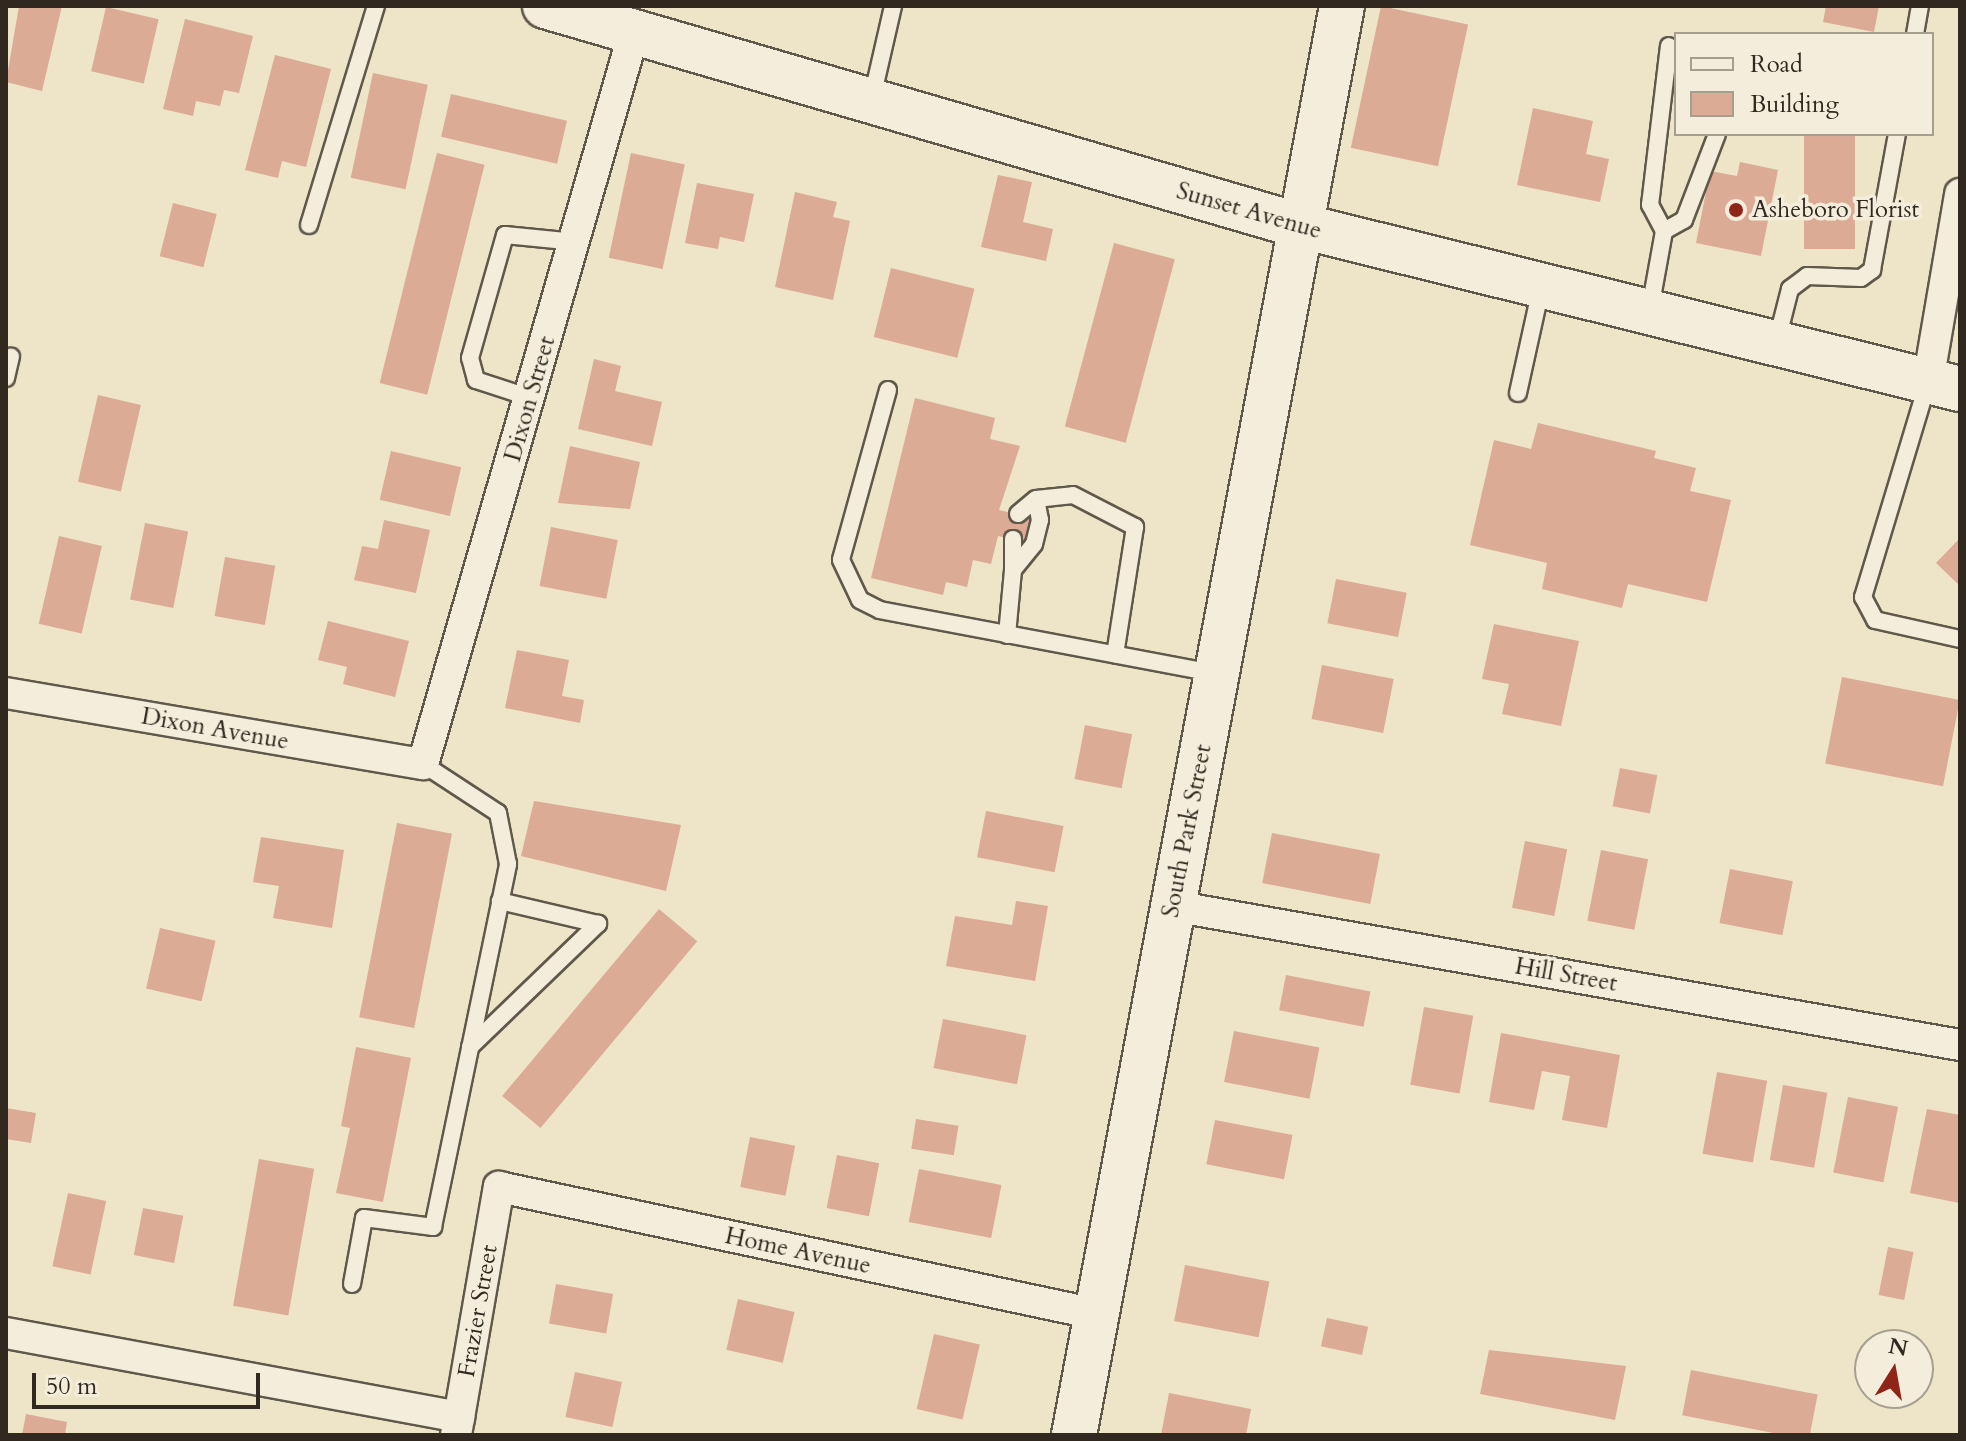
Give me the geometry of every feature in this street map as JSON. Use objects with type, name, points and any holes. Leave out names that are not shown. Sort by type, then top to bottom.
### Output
[{"type":"main road","name":"Sunset Avenue","points":[[545,6],[1301,226],[1944,386]]},
{"type":"main road","name":"South Park Street","points":[[1074,1435],[1342,6]]},
{"type":"street","name":"Dixon Street","points":[[423,764],[576,242],[634,32]]},
{"type":"street","points":[[1944,386],[1960,194]]},
{"type":"street","name":"Dixon Avenue","points":[[6,693],[423,764]]},
{"type":"street","name":"Hill Street","points":[[1173,906],[1960,1045]]},
{"type":"street","name":"Home Avenue","points":[[499,1187],[1096,1314]]},
{"type":"street","name":"Frazier Street","points":[[457,1426],[499,1187]]},
{"type":"street","points":[[6,1333],[457,1426]]},
{"type":"lane","points":[[309,225],[376,6]]},
{"type":"lane","points":[[872,101],[893,6]]},
{"type":"lane","points":[[1915,32],[1920,6]]},
{"type":"lane","points":[[1649,315],[1664,231],[1650,205],[1669,46]]},
{"type":"lane","points":[[1664,231],[1684,220],[1716,136]]},
{"type":"lane","points":[[1776,345],[1790,289],[1807,276],[1861,278],[1872,270],[1897,136]]},
{"type":"lane","points":[[531,398],[476,380],[470,358],[493,276],[505,235],[576,242]]},
{"type":"lane","points":[[1518,393],[1541,288]]},
{"type":"lane","points":[[6,378],[11,357]]},
{"type":"lane","points":[[1944,386],[1863,597],[1875,620],[1960,639]]},
{"type":"lane","points":[[888,390],[843,546],[849,590],[880,610],[1217,673]]},
{"type":"lane","points":[[1018,514],[1036,499],[1073,495],[1135,527],[1115,654]]},
{"type":"lane","points":[[1013,570],[1034,544],[1036,499]]},
{"type":"lane","points":[[1007,635],[1013,539]]},
{"type":"lane","points":[[352,1284],[364,1218],[433,1227],[508,864],[498,813],[423,764]]},
{"type":"lane","points":[[470,1047],[598,924],[500,901]]},
{"type":"building","points":[[19,6],[62,6],[42,91],[6,82]]},
{"type":"building","points":[[1381,6],[1468,25],[1438,166],[1351,148]]},
{"type":"building","points":[[1826,6],[1879,6],[1874,32],[1823,22]]},
{"type":"building","points":[[106,7],[159,19],[144,83],[91,71]]},
{"type":"building","points":[[185,19],[253,36],[239,93],[224,90],[220,106],[196,101],[193,116],[163,109]]},
{"type":"building","points":[[275,55],[331,69],[306,167],[282,161],[278,178],[245,170]]},
{"type":"building","points":[[373,73],[428,85],[406,189],[351,178]]},
{"type":"building","points":[[451,94],[567,121],[557,164],[441,137]]},
{"type":"building","points":[[1533,108],[1593,121],[1586,154],[1609,159],[1600,202],[1517,185]]},
{"type":"building","points":[[1804,136],[1855,136],[1855,249],[1804,249]]},
{"type":"building","points":[[437,153],[485,165],[427,395],[380,383]]},
{"type":"building","points":[[631,153],[685,164],[663,269],[609,258]]},
{"type":"building","name":"Asheboro Florist","points":[[1740,162],[1778,170],[1761,256],[1696,243],[1710,171],[1737,176]]},
{"type":"building","points":[[998,175],[1032,182],[1023,222],[1053,229],[1046,261],[981,247]]},
{"type":"building","points":[[697,183],[754,194],[744,242],[720,237],[718,249],[685,243]]},
{"type":"building","points":[[795,192],[837,202],[833,217],[850,221],[833,300],[775,287]]},
{"type":"building","points":[[173,203],[217,214],[203,267],[160,256]]},
{"type":"building","points":[[1114,243],[1175,259],[1126,443],[1065,427]]},
{"type":"building","points":[[891,268],[974,289],[957,358],[874,337]]},
{"type":"building","points":[[594,359],[621,366],[615,391],[662,402],[652,446],[578,429]]},
{"type":"building","points":[[98,395],[141,405],[121,492],[78,482]]},
{"type":"building","points":[[915,398],[995,418],[990,439],[1020,446],[999,510],[1045,521],[1039,545],[998,536],[991,564],[973,560],[967,587],[946,582],[943,595],[871,578]]},
{"type":"building","points":[[1538,423],[1656,451],[1654,458],[1696,468],[1690,491],[1731,500],[1707,602],[1628,584],[1622,608],[1542,589],[1547,563],[1470,545],[1494,440],[1531,449]]},
{"type":"building","points":[[570,446],[640,462],[630,509],[558,503]]},
{"type":"building","points":[[391,451],[461,467],[450,516],[380,500]]},
{"type":"building","points":[[384,520],[430,530],[416,593],[354,580],[362,546],[378,549]]},
{"type":"building","points":[[145,523],[188,531],[173,608],[130,600]]},
{"type":"building","points":[[551,527],[618,540],[606,599],[540,586]]},
{"type":"building","points":[[59,536],[102,546],[82,634],[39,624]]},
{"type":"building","points":[[1960,538],[1960,586],[1936,563]]},
{"type":"building","points":[[225,557],[275,566],[265,625],[215,616]]},
{"type":"building","points":[[1336,579],[1407,593],[1398,637],[1327,623]]},
{"type":"building","points":[[328,621],[409,641],[395,697],[343,684],[347,667],[318,660]]},
{"type":"building","points":[[1494,624],[1579,641],[1561,726],[1502,714],[1509,684],[1482,679]]},
{"type":"building","points":[[517,650],[569,660],[562,696],[584,700],[580,723],[505,708]]},
{"type":"building","points":[[1322,665],[1394,679],[1383,733],[1312,719]]},
{"type":"building","points":[[1842,677],[1960,700],[1943,786],[1825,763]]},
{"type":"building","points":[[1085,725],[1132,734],[1122,788],[1075,779]]},
{"type":"building","points":[[1620,768],[1657,775],[1650,814],[1613,806]]},
{"type":"building","points":[[534,801],[681,825],[666,891],[521,856]]},
{"type":"building","points":[[986,811],[1064,826],[1055,872],[977,857]]},
{"type":"building","points":[[397,823],[452,834],[414,1028],[359,1017]]},
{"type":"building","points":[[1272,833],[1380,854],[1370,904],[1262,883]]},
{"type":"building","points":[[261,837],[344,850],[332,928],[273,918],[279,886],[253,882]]},
{"type":"building","points":[[1525,841],[1567,849],[1554,916],[1512,908]]},
{"type":"building","points":[[1601,850],[1648,859],[1634,930],[1587,921]]},
{"type":"building","points":[[1730,869],[1793,881],[1782,935],[1720,923]]},
{"type":"building","points":[[1016,901],[1048,906],[1035,981],[946,966],[955,916],[1012,925]]},
{"type":"building","points":[[659,909],[697,941],[540,1128],[502,1096]]},
{"type":"building","points":[[160,928],[216,941],[202,1001],[146,988]]},
{"type":"building","points":[[1286,975],[1370,991],[1364,1027],[1279,1010]]},
{"type":"building","points":[[1424,1007],[1473,1016],[1460,1093],[1410,1085]]},
{"type":"building","points":[[943,1019],[1026,1035],[1017,1084],[933,1068]]},
{"type":"building","points":[[1234,1031],[1319,1048],[1309,1099],[1224,1082]]},
{"type":"building","points":[[1501,1033],[1620,1055],[1607,1128],[1562,1120],[1570,1076],[1542,1071],[1534,1110],[1489,1102]]},
{"type":"building","points":[[356,1047],[411,1058],[383,1202],[336,1193],[350,1128],[341,1126]]},
{"type":"building","points":[[1717,1072],[1767,1081],[1753,1163],[1703,1154]]},
{"type":"building","points":[[1783,1085],[1827,1093],[1814,1168],[1770,1160]]},
{"type":"building","points":[[1848,1097],[1898,1107],[1883,1182],[1833,1173]]},
{"type":"building","points":[[6,1108],[36,1113],[31,1143],[6,1139]]},
{"type":"building","points":[[1927,1109],[1960,1115],[1959,1203],[1910,1193]]},
{"type":"building","points":[[916,1119],[958,1126],[954,1155],[911,1149]]},
{"type":"building","points":[[1215,1120],[1293,1135],[1284,1179],[1206,1164]]},
{"type":"building","points":[[750,1137],[795,1146],[785,1196],[740,1187]]},
{"type":"building","points":[[837,1155],[879,1163],[869,1216],[827,1208]]},
{"type":"building","points":[[259,1159],[314,1169],[288,1315],[233,1306]]},
{"type":"building","points":[[919,1169],[1001,1185],[991,1238],[909,1222]]},
{"type":"building","points":[[68,1193],[106,1201],[91,1274],[52,1266]]},
{"type":"building","points":[[143,1208],[183,1216],[174,1263],[134,1255]]},
{"type":"building","points":[[1888,1247],[1914,1252],[1904,1300],[1879,1295]]},
{"type":"building","points":[[1185,1265],[1269,1281],[1259,1337],[1174,1321]]},
{"type":"building","points":[[556,1284],[613,1294],[606,1333],[549,1323]]},
{"type":"building","points":[[738,1299],[795,1312],[783,1363],[726,1350]]},
{"type":"building","points":[[1327,1318],[1368,1327],[1362,1355],[1321,1346]]},
{"type":"building","points":[[934,1334],[980,1345],[962,1420],[917,1409]]},
{"type":"building","points":[[1489,1350],[1626,1366],[1615,1420],[1480,1394]]},
{"type":"building","points":[[1691,1370],[1818,1395],[1810,1435],[1784,1435],[1682,1415]]},
{"type":"building","points":[[575,1372],[622,1382],[612,1427],[565,1417]]},
{"type":"building","points":[[1169,1393],[1251,1409],[1246,1435],[1161,1435]]},
{"type":"building","points":[[26,1414],[67,1422],[65,1435],[22,1435]]},
{"type":"place","name":"Asheboro Florist","points":[[1736,210]]}]
